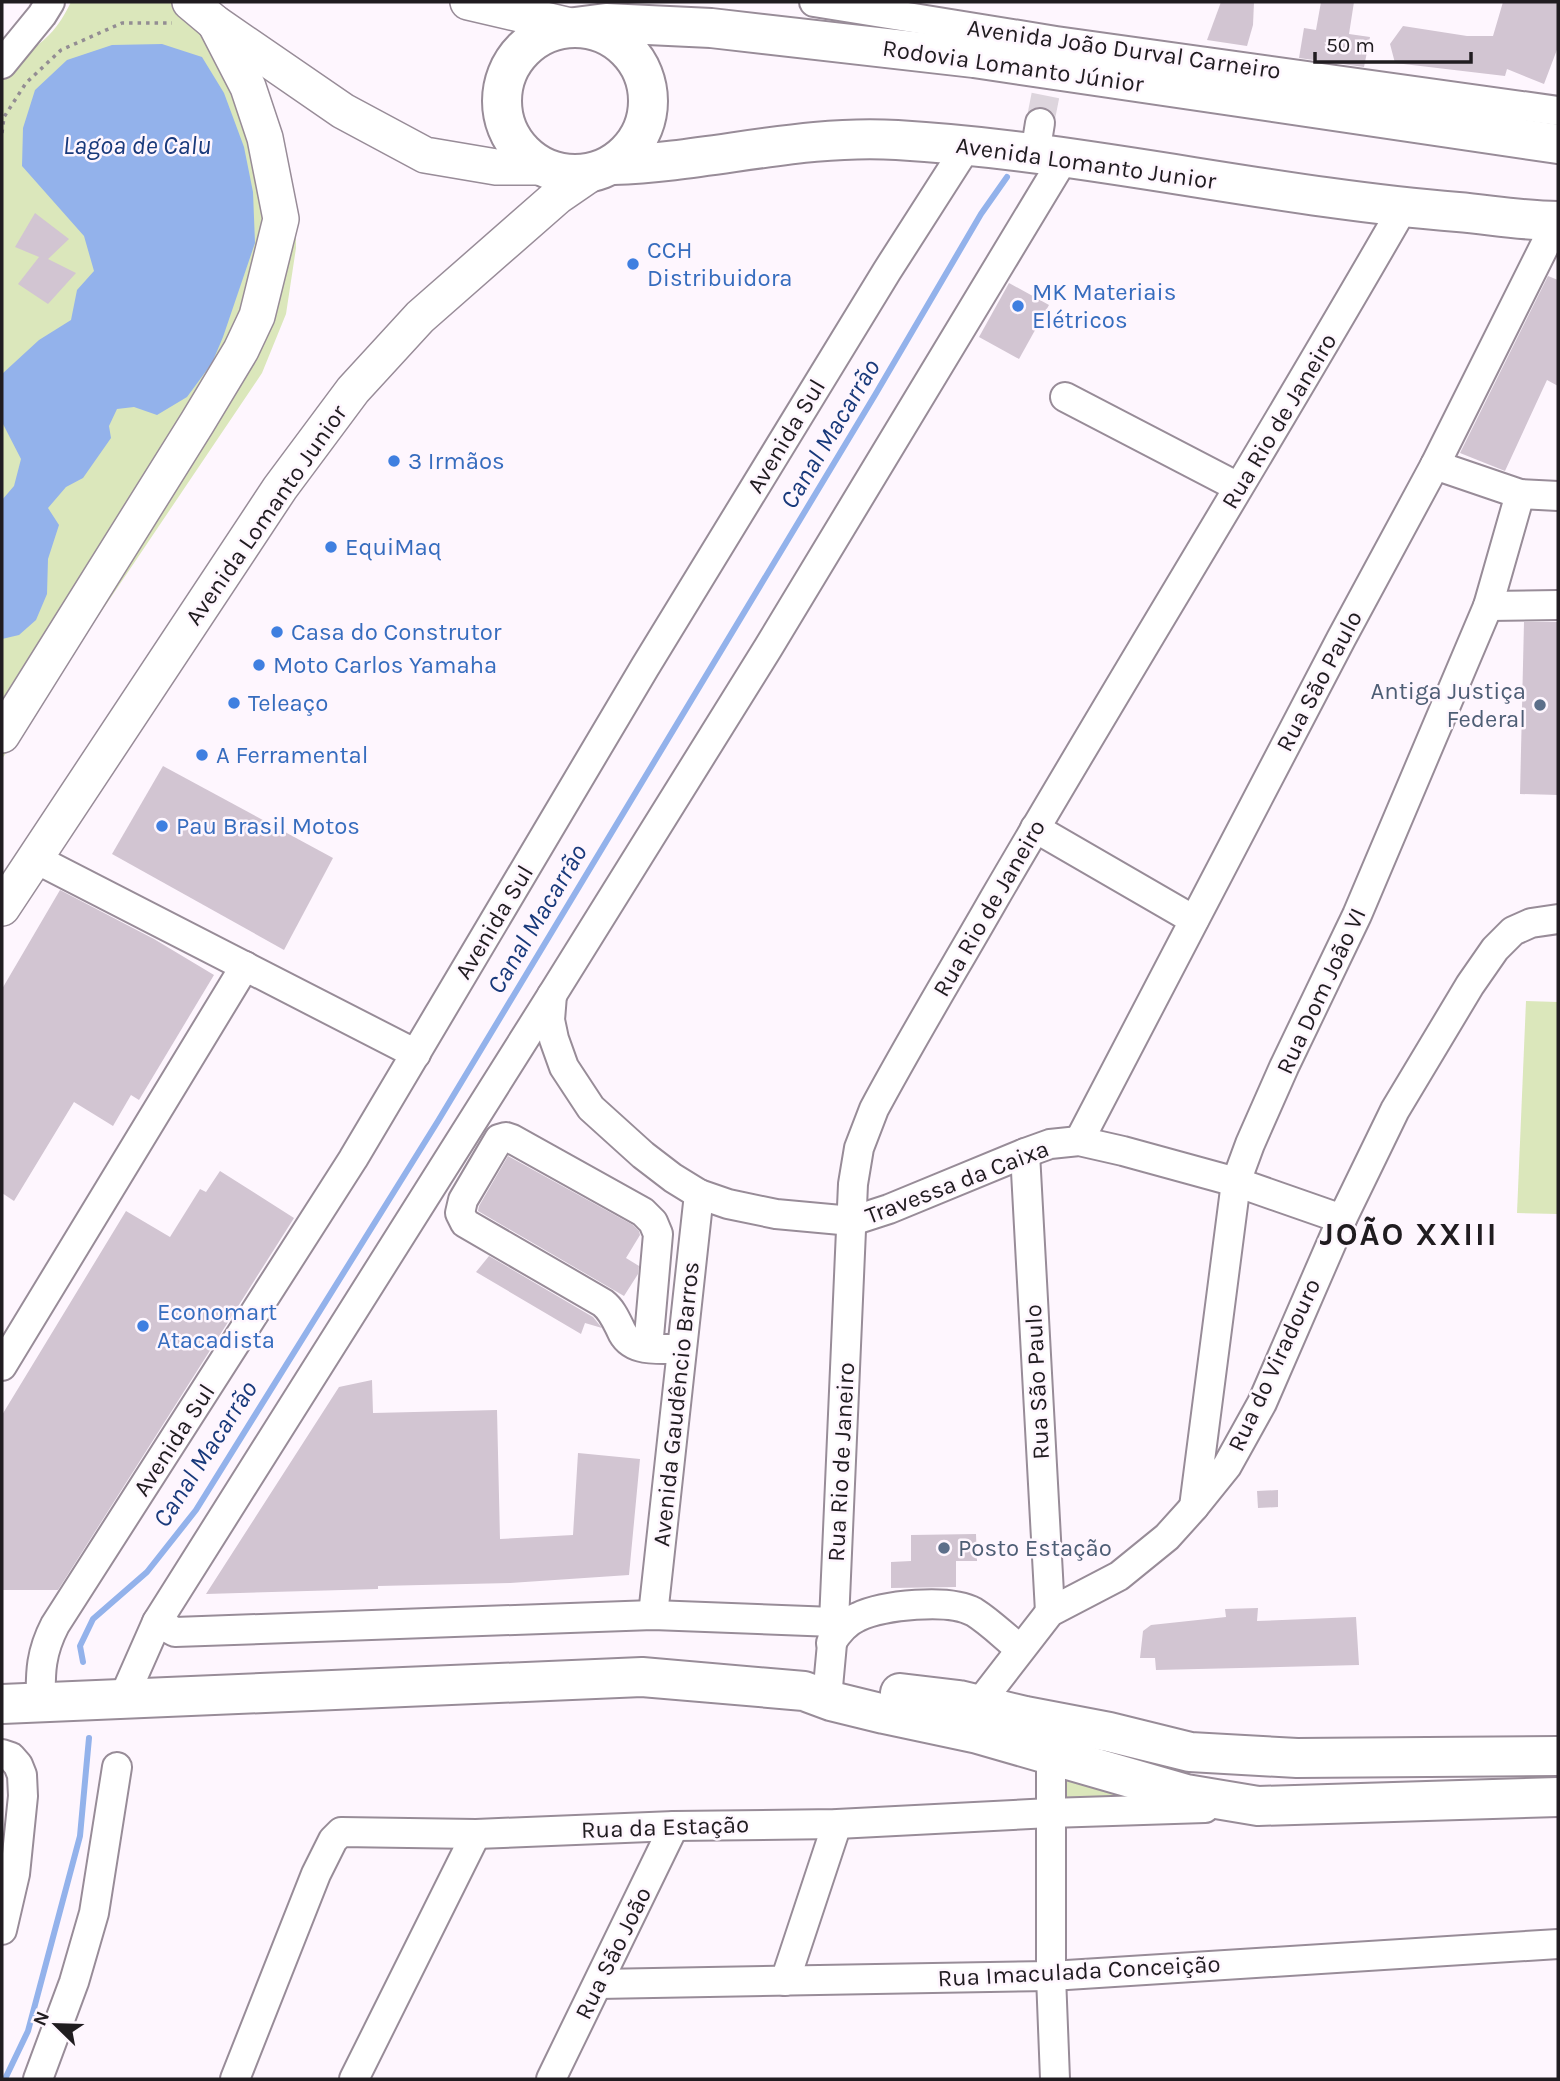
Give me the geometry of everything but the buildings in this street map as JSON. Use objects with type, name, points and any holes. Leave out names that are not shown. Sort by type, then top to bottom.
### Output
[{"type":"highway","name":"Rodovia Lomanto Júnior","points":[[575,27],[606,23],[711,28],[974,58],[1558,144]]},
{"type":"highway","points":[[575,27],[598,30],[618,41],[635,57],[646,78],[649,101],[645,126],[632,148],[601,169],[564,174],[541,167],[521,151],[507,130],[502,105],[505,80],[515,59],[531,42],[552,31],[575,27]]},
{"type":"highway","name":"Avenida Lomanto Junior","points":[[601,169],[827,141],[895,140],[967,146],[1046,145],[1403,208],[1557,221]]},
{"type":"highway","points":[[52,1700],[642,1677],[885,1691],[959,1700],[1190,1752],[1297,1758],[1558,1756]]},
{"type":"highway","points":[[816,1689],[831,1701],[935,1723],[1186,1794],[1258,1806],[1558,1797]]},
{"type":"main road","name":"Rodovia Lomanto Júnior","points":[[468,2],[575,27]]},
{"type":"main road","points":[[193,16],[343,111],[425,155],[496,166],[541,167]]},
{"type":"main road","points":[[2,735],[241,350],[257,316],[281,219],[265,138],[248,87],[193,16]]},
{"type":"main road","name":"Avenida Lomanto Junior","points":[[2,908],[280,488],[353,390],[421,317],[558,197],[601,169]]},
{"type":"street","points":[[2,64],[50,2]]},
{"type":"street","name":"Avenida João Durval Carneiro","points":[[821,2],[1054,51],[1558,111]]},
{"type":"street","points":[[52,1700],[157,1622],[761,659],[1046,145]]},
{"type":"street","name":"Avenida Sul","points":[[52,1700],[40,1672],[46,1643],[55,1625],[353,1159],[652,655],[887,271],[967,146]]},
{"type":"street","name":"Rua Rio de Janeiro","points":[[816,1689],[833,1633],[853,1184],[859,1148],[873,1109],[1035,828],[1307,376],[1403,208]]},
{"type":"street","name":"Rua São Paulo","points":[[1079,1141],[1340,639],[1435,465],[1557,221]]},
{"type":"street","points":[[1065,397],[1238,487]]},
{"type":"street","points":[[1435,465],[1520,494],[1558,496]]},
{"type":"street","name":"Rua Dom João VI","points":[[1194,1507],[1236,1182],[1284,1067],[1357,915],[1488,606],[1520,494]]},
{"type":"street","points":[[1488,606],[1558,604]]},
{"type":"street","points":[[1035,828],[1194,920]]},
{"type":"street","points":[[34,858],[416,1054]]},
{"type":"street","name":"Rua do Viradouro","points":[[978,1704],[1050,1612],[1119,1576],[1167,1537],[1227,1465],[1262,1403],[1342,1219],[1395,1110],[1470,985],[1494,949],[1513,931],[1531,923],[1558,919]]},
{"type":"street","points":[[2,1366],[245,966]]},
{"type":"street","name":"Travessa da Caixa","points":[[551,995],[550,1020],[564,1067],[591,1108],[673,1178],[699,1194],[728,1204],[776,1214],[852,1221],[889,1209],[1050,1144],[1079,1141],[1236,1182],[1342,1219]]},
{"type":"street","points":[[648,1348],[658,1234],[653,1222],[643,1212],[512,1139],[499,1139],[463,1200],[460,1213],[464,1223],[603,1303],[627,1340],[635,1346],[648,1348],[681,1349]]},
{"type":"street","name":"Rua São Paulo","points":[[1025,1153],[1050,1612]]},
{"type":"street","name":"Avenida Gaudêncio Barros","points":[[653,1615],[699,1194]]},
{"type":"street","points":[[157,1622],[175,1632],[653,1615],[833,1633],[858,1617],[908,1606],[949,1605],[972,1611],[1020,1649]]},
{"type":"street","points":[[2,1754],[18,1765],[22,1775],[23,1796],[15,1874],[2,1930]]},
{"type":"street","points":[[1051,1754],[1051,1976],[1055,2079]]},
{"type":"street","points":[[38,2079],[74,1982],[94,1913],[117,1767]]},
{"type":"street","name":"Rua da Estação","points":[[235,2079],[316,1874],[333,1840],[341,1832],[476,1834],[674,1826],[837,1824],[1258,1806]]},
{"type":"street","points":[[785,1981],[837,1824]]},
{"type":"street","name":"Rua São João","points":[[551,2079],[674,1826]]},
{"type":"street","points":[[354,2079],[476,1834]]},
{"type":"street","name":"Rua Imaculada Conceição","points":[[598,1984],[1051,1976],[1558,1944]]},
{"type":"path","points":[[2,133],[4,117],[26,83],[61,50],[122,23],[193,16]]},
{"type":"green space","points":[[71,2],[173,2],[223,49],[296,216],[296,248],[286,314],[262,373],[2,759],[2,75],[49,35]]},
{"type":"green space","points":[[1526,1001],[1558,1002],[1558,1214],[1517,1213]]},
{"type":"green space","points":[[1060,1775],[1173,1799],[1058,1805]]},
{"type":"water","name":"Lagoa de Calu","points":[[162,44],[202,57],[224,93],[244,147],[253,192],[255,243],[212,363],[187,397],[157,415],[134,407],[117,409],[109,426],[111,438],[83,478],[66,487],[48,508],[59,525],[48,559],[47,594],[36,620],[19,635],[2,639],[2,500],[14,486],[21,459],[3,424],[2,374],[39,340],[71,320],[77,290],[94,271],[84,236],[22,166],[23,128],[35,90],[67,60],[112,45]]},
{"type":"waterway","name":"Canal Macarrão","points":[[83,1662],[80,1646],[93,1619],[147,1572],[196,1510],[438,1121],[981,214],[1007,177]]},
{"type":"waterway","name":"Canal Macarrão","points":[[5,2079],[28,2031],[80,1836],[89,1738]]},
{"type":"tunnel","points":[[1040,123],[1052,62]]},
{"type":"place","name":"CCH Distribuidora","points":[[633,264]]},
{"type":"place","name":"MK Materiais Elétricos","points":[[1018,306]]},
{"type":"place","name":"3 Irmãos","points":[[394,461]]},
{"type":"place","name":"EquiMaq","points":[[331,547]]},
{"type":"place","name":"Casa do Construtor","points":[[277,632]]},
{"type":"place","name":"Moto Carlos Yamaha","points":[[259,665]]},
{"type":"place","name":"Teleaço","points":[[234,703]]},
{"type":"place","name":"Antiga Justiça Federal","points":[[1540,705]]},
{"type":"place","name":"A Ferramental","points":[[202,755]]},
{"type":"place","name":"Pau Brasil Motos","points":[[162,826]]},
{"type":"place","name":"Economart Atacadista","points":[[143,1326]]},
{"type":"place","name":"Posto Estação","points":[[944,1548]]},
{"type":"district","name":"JOÃO XXIII","points":[[1409,1234]]}]
